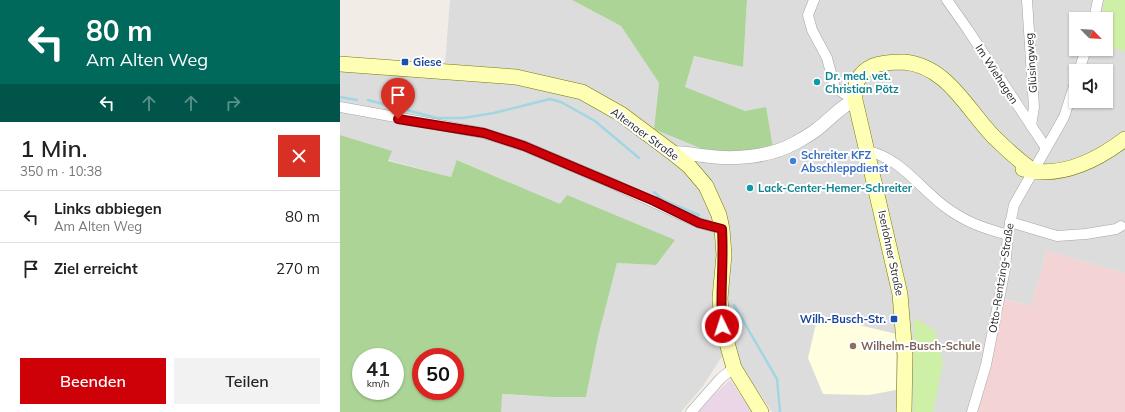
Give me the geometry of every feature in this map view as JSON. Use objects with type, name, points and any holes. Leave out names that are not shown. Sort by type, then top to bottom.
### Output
[{"type":"main road","name":"Iserlohner Straße","points":[[904,412],[905,355],[902,304],[898,278],[855,100],[856,82],[867,69],[878,64],[889,62],[912,63],[928,68],[944,79],[994,137],[1032,170]]},
{"type":"main road","name":"Altenaer Straße","points":[[340,64],[516,77],[582,92],[621,114],[689,166],[709,191],[719,215],[722,229],[724,255],[720,298],[722,326],[734,368],[761,412]]},
{"type":"main road","points":[[1032,170],[1056,171],[1076,167],[1102,155],[1125,139]]},
{"type":"street","points":[[814,0],[808,15],[812,30],[827,58],[836,88],[855,100]]},
{"type":"street","name":"Im Wiehagen","points":[[947,0],[1046,148]]},
{"type":"street","name":"Glüsingweg","points":[[1027,0],[1034,107],[1031,126]]},
{"type":"street","points":[[1095,12],[1098,0]]},
{"type":"street","points":[[673,153],[688,152],[706,156],[734,158],[768,153],[794,144],[817,130],[843,106],[855,100]]},
{"type":"street","name":"Otto-Rentzing-Straße","points":[[972,412],[986,365],[1005,269],[1008,235],[1014,205],[1032,170],[1064,117],[1069,102]]},
{"type":"street","points":[[340,108],[484,133],[524,146],[602,179],[699,223],[722,229]]},
{"type":"street","points":[[868,151],[889,158],[944,206],[976,227],[1008,235]]},
{"type":"street","points":[[1010,222],[1057,236],[1086,234],[1116,229],[1121,226]]},
{"type":"street","points":[[691,412],[720,378],[734,368]]},
{"type":"shaded area","points":[[450,0],[572,0],[621,26],[659,83],[654,129],[745,111],[685,88],[693,56],[743,67],[747,0],[1125,0],[1125,273],[1047,251],[1031,306],[1004,299],[976,412],[772,412],[742,368],[724,353],[703,386],[681,412],[501,412],[501,394],[586,397],[598,337],[617,263],[656,265],[567,195],[561,205],[458,160],[451,177],[388,160],[391,151],[340,135],[340,70],[444,77]]},
{"type":"shaded area","points":[[1047,251],[1125,273],[1125,412],[976,412],[1003,299],[1031,306]]},
{"type":"shaded area","name":"Wilhelm-Busch-Schule","points":[[818,315],[896,334],[896,390],[869,395],[823,394],[808,358]]},
{"type":"shaded area","points":[[730,380],[752,412],[696,412]]},
{"type":"green space","points":[[572,0],[747,0],[743,67],[694,56],[685,87],[745,111],[766,107],[773,148],[734,155],[705,150],[654,129],[659,83],[621,26]]},
{"type":"green space","points":[[1105,0],[1125,0],[1125,51],[1113,48],[1113,12],[1102,12]]},
{"type":"green space","points":[[340,135],[392,151],[388,161],[451,177],[457,160],[560,204],[567,195],[675,240],[656,265],[617,263],[598,337],[586,397],[552,397],[502,394],[501,412],[340,412]]},
{"type":"green space","points":[[914,318],[935,330],[943,363],[933,412],[913,412]]},
{"type":"waterway","points":[[340,97],[357,100]]},
{"type":"waterway","points":[[368,100],[437,118],[463,118],[494,113],[550,99],[561,102],[595,121],[639,158]]},
{"type":"waterway","points":[[654,192],[663,200],[699,215]]},
{"type":"waterway","points":[[734,305],[777,379],[780,412]]},
{"type":"place","name":"Giese","points":[[405,62]]},
{"type":"place","name":"Dr. med. vet. Christian Pötz","points":[[817,82]]},
{"type":"place","name":"Schreiter KFZ Abschleppdienst","points":[[793,161]]},
{"type":"place","name":"Lack-Center-Hemer-Schreiter","points":[[750,188]]},
{"type":"place","name":"Wilh.-Busch-Str.","points":[[894,319]]},
{"type":"place","name":"Wilhelm-Busch-Schule","points":[[853,346]]},
{"type":"route","points":[[398,119],[484,133],[524,146],[654,201],[699,223],[722,229],[724,255],[720,298],[722,326]]}]
